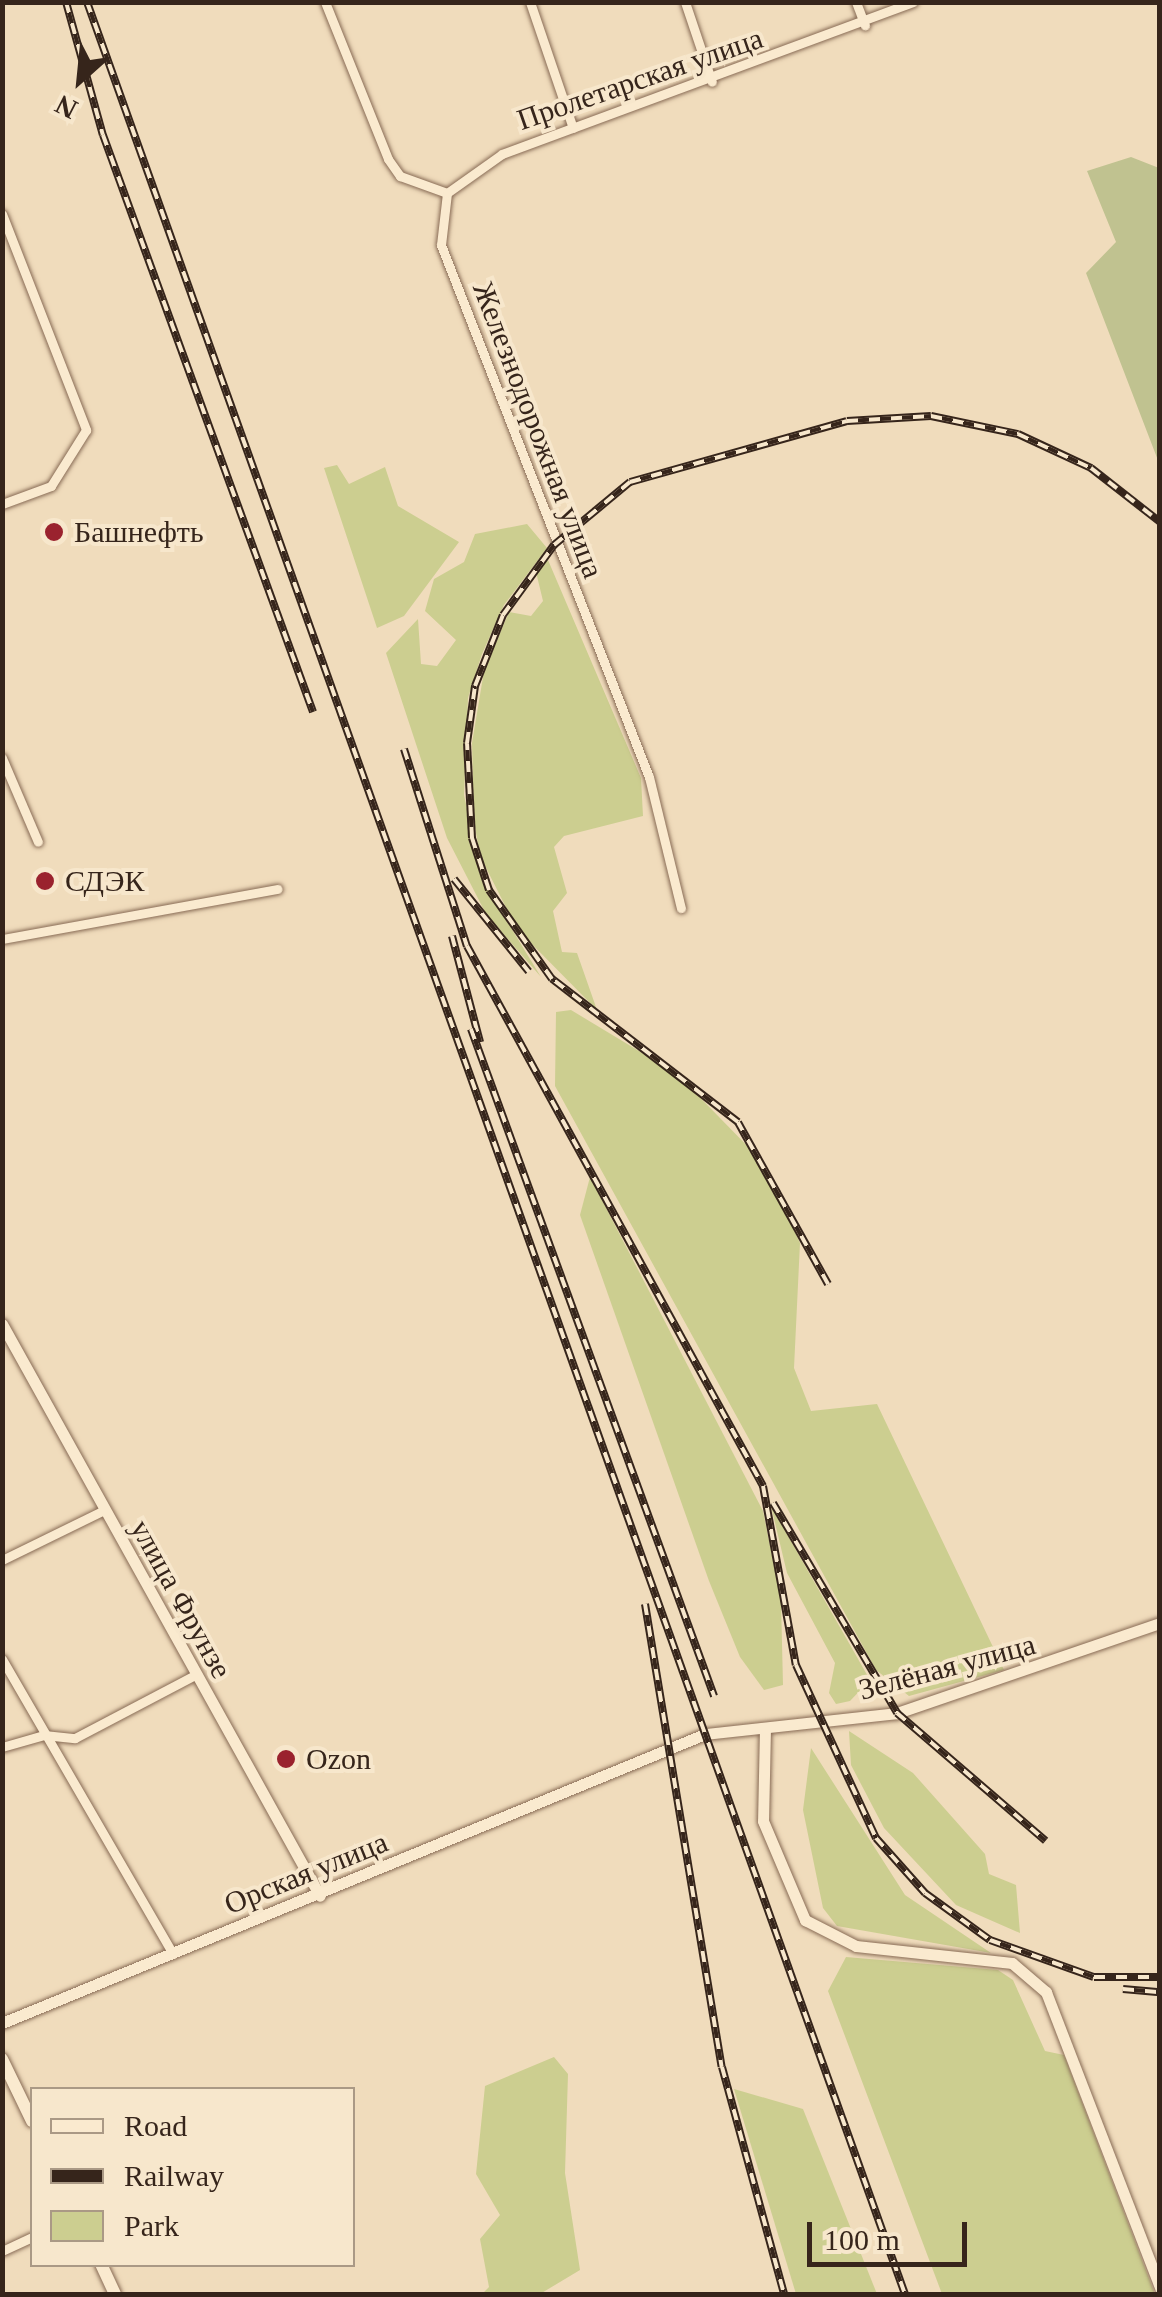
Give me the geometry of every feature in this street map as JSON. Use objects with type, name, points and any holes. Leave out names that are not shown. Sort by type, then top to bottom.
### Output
[{"type":"main road","points":[[2,2059],[30,2116]]},
{"type":"main road","points":[[102,2267],[115,2294]]},
{"type":"street","points":[[325,2],[388,159],[400,176],[447,193]]},
{"type":"street","points":[[530,2],[573,128]]},
{"type":"street","points":[[684,2],[712,82]]},
{"type":"street","points":[[856,2],[864,24]]},
{"type":"street","name":"Пролетарская улица","points":[[447,193],[502,154],[712,82],[914,2]]},
{"type":"street","name":"Железнодорожная улица","points":[[447,193],[441,244],[649,777],[682,908]]},
{"type":"street","points":[[2,214],[84,412],[71,465],[50,486],[2,504]]},
{"type":"street","points":[[2,758],[38,842]]},
{"type":"street","points":[[2,939],[277,889]]},
{"type":"street","name":"улица Фрунзе","points":[[2,1324],[102,1511],[320,1896]]},
{"type":"street","points":[[2,1560],[102,1511]]},
{"type":"street","name":"Зелёная улица","points":[[626,1764],[705,1734],[898,1713],[1160,1623]]},
{"type":"street","points":[[2,1659],[173,1954]]},
{"type":"street","points":[[2,1747],[44,1735],[75,1738],[195,1675]]},
{"type":"street","points":[[766,1728],[764,1822],[806,1920],[856,1946],[1012,1963],[1046,1992],[1160,2288]]},
{"type":"street","name":"Орская улица","points":[[2,2024],[320,1896],[626,1764]]},
{"type":"street","points":[[2,2252],[30,2238]]},
{"type":"green space","points":[[1131,157],[1159,168],[1159,463],[1086,273],[1116,242],[1087,171]]},
{"type":"green space","points":[[337,465],[349,484],[385,467],[398,506],[459,542],[404,616],[377,628],[324,468]]},
{"type":"green space","points":[[527,524],[547,548],[504,605],[482,654],[468,698],[464,795],[483,882],[541,977],[486,914],[447,838],[386,653],[418,619],[421,664],[437,666],[456,640],[425,611],[434,579],[464,562],[475,534]]},
{"type":"green space","points":[[548,560],[641,778],[643,816],[564,836],[554,847],[567,893],[553,911],[562,952],[577,953],[597,1010],[517,929],[480,856],[474,821],[472,743],[484,671],[509,612],[531,616],[543,601],[536,572]]},
{"type":"green space","points":[[571,1010],[677,1074],[762,1161],[800,1243],[794,1368],[811,1411],[877,1404],[1004,1670],[909,1696],[876,1670],[555,1086],[556,1012]]},
{"type":"green space","points":[[590,1177],[763,1511],[781,1601],[783,1685],[764,1690],[740,1657],[709,1581],[580,1215]]},
{"type":"green space","points":[[771,1506],[870,1680],[850,1701],[836,1704],[829,1693],[835,1663],[787,1573]]},
{"type":"green space","points":[[849,1731],[913,1773],[985,1854],[989,1874],[1016,1885],[1020,1933],[956,1905],[884,1828],[851,1765]]},
{"type":"green space","points":[[811,1748],[905,1895],[991,1953],[837,1926],[823,1908],[803,1810]]},
{"type":"green space","points":[[846,1957],[998,1970],[1013,1980],[1045,2051],[1064,2055],[1155,2294],[942,2294],[828,1991]]},
{"type":"green space","points":[[554,2057],[568,2074],[565,2173],[580,2270],[540,2294],[482,2294],[489,2287],[480,2239],[500,2215],[476,2174],[485,2086]]},
{"type":"green space","points":[[734,2089],[803,2109],[877,2294],[796,2294]]},
{"type":"railway","points":[[66,2],[103,135],[313,712]]},
{"type":"railway","points":[[87,2],[905,2294]]},
{"type":"railway","points":[[828,1284],[738,1122],[552,979],[489,890],[472,838],[467,743],[475,686],[503,615],[554,545],[630,482],[847,421],[931,416],[1018,434],[1091,468],[1160,522]]},
{"type":"railway","points":[[404,749],[467,946],[763,1486],[796,1665],[876,1838],[925,1893],[990,1940],[1094,1977],[1160,1977]]},
{"type":"railway","points":[[454,879],[529,972]]},
{"type":"railway","points":[[452,936],[480,1042]]},
{"type":"railway","points":[[471,1029],[714,1696]]},
{"type":"railway","points":[[773,1503],[897,1713],[1046,1841]]},
{"type":"railway","points":[[645,1604],[722,2067],[784,2294]]},
{"type":"railway","points":[[1123,1989],[1160,1992]]},
{"type":"place","name":"Башнефть","points":[[54,532]]},
{"type":"place","name":"СДЭК","points":[[45,881]]},
{"type":"place","name":"Ozon","points":[[286,1759]]}]
